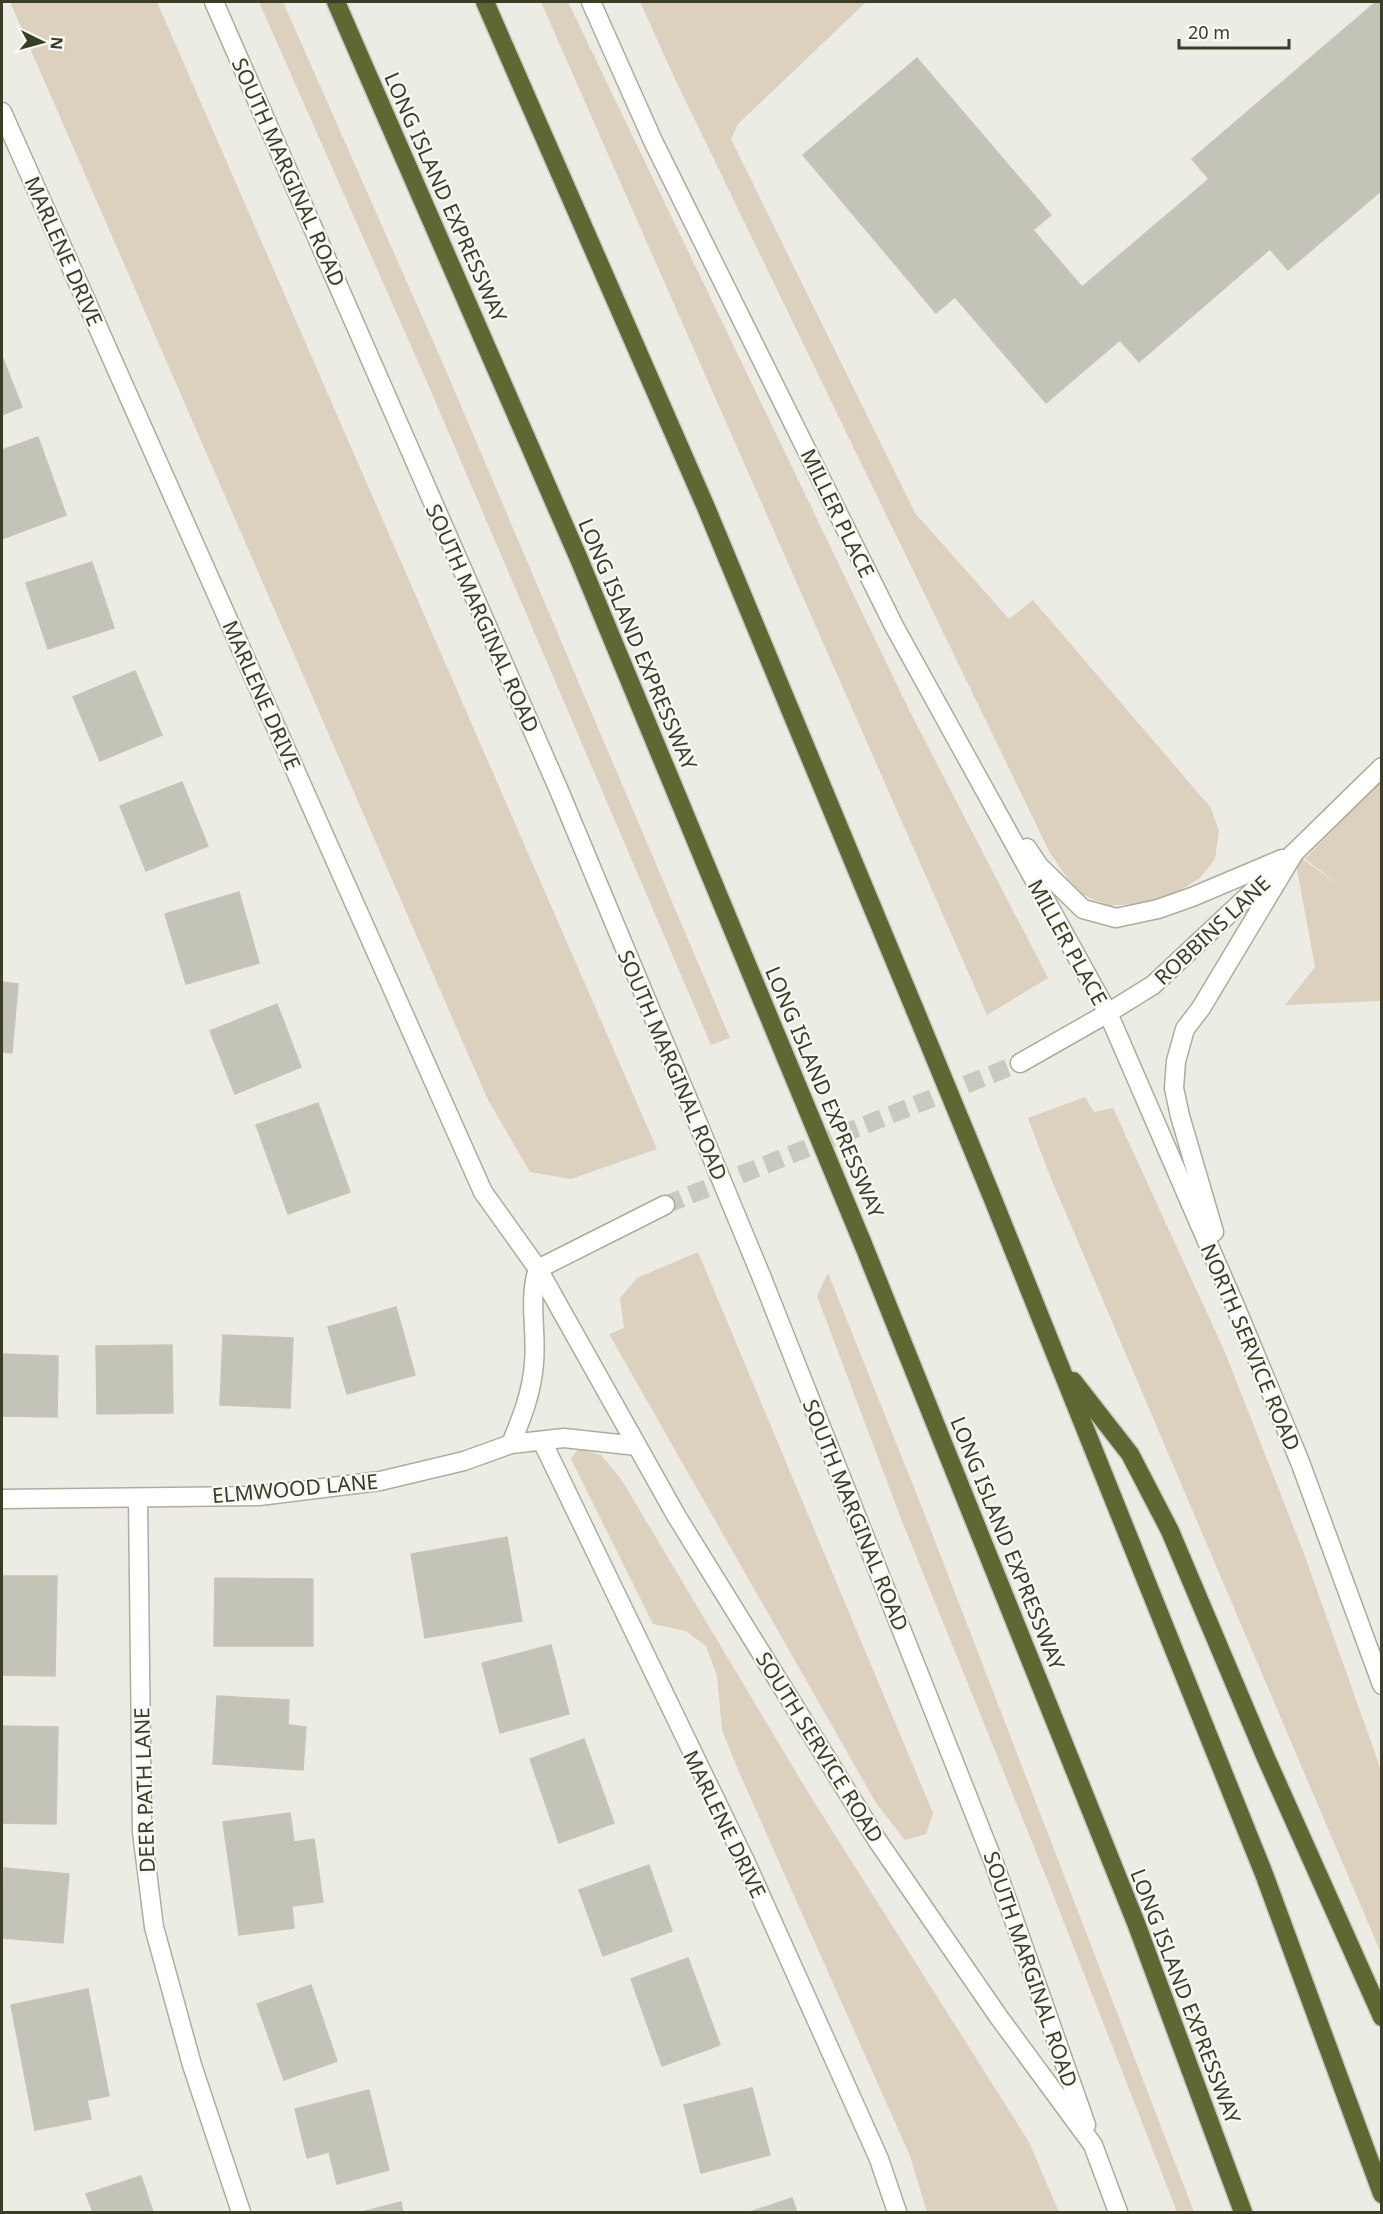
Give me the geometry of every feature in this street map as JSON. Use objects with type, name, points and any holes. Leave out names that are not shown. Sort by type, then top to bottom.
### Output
[{"type":"highway","name":"LONG ISLAND EXPRESSWAY","points":[[336,2],[579,559],[863,1244],[1136,1923],[1243,2212]]},
{"type":"highway","points":[[485,2],[705,505],[990,1192],[1264,1874],[1382,2194]]},
{"type":"highway","points":[[1059,1364],[1130,1454],[1170,1531],[1266,1758],[1382,2017]]},
{"type":"street","name":"SOUTH MARGINAL ROAD","points":[[214,2],[558,788],[762,1278],[994,1863],[1093,2145]]},
{"type":"street","name":"MILLER PLACE","points":[[591,2],[653,141],[894,626],[1108,1014]]},
{"type":"street","name":"MARLENE DRIVE","points":[[2,112],[483,1192],[538,1269]]},
{"type":"street","points":[[959,746],[1039,866],[1083,909],[1116,918],[1158,909],[1192,897],[1294,853]]},
{"type":"street","name":"ROBBINS LANE","points":[[1020,1063],[1108,1014],[1153,985],[1294,853],[1382,766]]},
{"type":"street","points":[[1236,1308],[1180,1116],[1174,1088],[1176,1061],[1185,1029],[1201,1008],[1294,853]]},
{"type":"street","name":"NORTH SERVICE ROAD","points":[[1108,1014],[1236,1308],[1300,1462],[1382,1685]]},
{"type":"street","points":[[512,1444],[527,1405],[534,1363],[536,1329],[533,1284],[538,1269],[665,1205]]},
{"type":"street","name":"SOUTH SERVICE ROAD","points":[[538,1269],[677,1517],[877,1840],[998,2016],[1093,2145],[1118,2212]]},
{"type":"street","name":"ELMWOOD LANE","points":[[2,1499],[259,1496],[380,1481],[464,1461],[512,1444],[564,1438],[637,1446]]},
{"type":"street","name":"MARLENE DRIVE","points":[[542,1441],[750,1874],[879,2159],[897,2212]]},
{"type":"street","name":"DEER PATH LANE","points":[[138,1498],[142,1832],[154,1927],[192,2065],[241,2212]]},
{"type":"shaded area","points":[[10,2],[157,2],[657,1149],[571,1179],[530,1172],[488,1100]]},
{"type":"shaded area","points":[[259,2],[283,2],[444,366],[730,1038],[711,1045],[427,382]]},
{"type":"shaded area","points":[[541,2],[568,2],[910,712],[1048,978],[987,1015]]},
{"type":"shaded area","points":[[640,2],[866,2],[738,124],[731,139],[915,513],[1009,619],[1033,600],[1211,808],[1219,831],[1215,859],[1200,878],[1161,902],[1107,906],[1076,891],[1050,853],[675,79]]},
{"type":"shaded area","points":[[1381,780],[1381,1001],[1285,1005],[1315,967],[1294,853],[1342,887],[1305,859]]},
{"type":"shaded area","points":[[1085,1097],[1094,1112],[1113,1108],[1224,1350],[1303,1551],[1381,1770],[1381,1953],[1050,1176],[1028,1118]]},
{"type":"shaded area","points":[[698,1252],[933,1813],[926,1834],[905,1840],[876,1803],[609,1334],[624,1328],[620,1298],[637,1278]]},
{"type":"shaded area","points":[[828,1273],[923,1510],[1194,2212],[1177,2212],[1049,1884],[900,1516],[817,1296]]},
{"type":"shaded area","points":[[578,1449],[601,1455],[621,1479],[809,1794],[1029,2142],[1059,2212],[927,2212],[910,2156],[722,1730],[717,1676],[706,1646],[686,1631],[653,1624],[571,1459]]},
{"type":"building","points":[[1376,2],[1382,2],[1382,190],[1288,270],[1270,249],[1139,362],[1120,340],[1046,403],[955,297],[936,313],[803,155],[917,58],[1051,215],[1033,230],[1082,287],[1209,179],[1192,159]]},
{"type":"building","points":[[2,356],[22,407],[2,415]]},
{"type":"building","points":[[38,437],[66,515],[2,539],[2,450]]},
{"type":"building","points":[[92,562],[114,628],[48,649],[26,583]]},
{"type":"building","points":[[135,671],[162,735],[100,761],[73,697]]},
{"type":"building","points":[[182,782],[208,846],[146,871],[120,806]]},
{"type":"building","points":[[239,892],[259,963],[186,984],[165,914]]},
{"type":"building","points":[[2,982],[18,984],[12,1053],[2,1052]]},
{"type":"building","points":[[277,1004],[301,1067],[235,1094],[210,1031]]},
{"type":"building","points":[[318,1103],[350,1192],[288,1214],[256,1125]]},
{"type":"building","points":[[396,1307],[415,1375],[347,1394],[328,1327]]},
{"type":"building","points":[[223,1335],[293,1338],[290,1408],[220,1405]]},
{"type":"building","points":[[172,1345],[173,1413],[97,1414],[96,1346]]},
{"type":"building","points":[[2,1354],[58,1356],[57,1417],[2,1416]]},
{"type":"building","points":[[507,1537],[522,1621],[425,1638],[411,1554]]},
{"type":"building","points":[[2,1576],[57,1576],[55,1676],[2,1675]]},
{"type":"building","points":[[215,1578],[313,1579],[313,1646],[214,1646]]},
{"type":"building","points":[[551,1645],[569,1714],[500,1733],[482,1663]]},
{"type":"building","points":[[217,1696],[289,1700],[288,1725],[306,1727],[303,1770],[213,1764]]},
{"type":"building","points":[[2,1726],[58,1727],[56,1824],[2,1823]]},
{"type":"building","points":[[584,1739],[614,1823],[559,1843],[530,1759]]},
{"type":"building","points":[[290,1813],[294,1842],[314,1839],[323,1902],[292,1906],[294,1928],[239,1935],[223,1822]]},
{"type":"building","points":[[649,1865],[672,1931],[603,1956],[579,1890]]},
{"type":"building","points":[[4,1868],[69,1874],[63,1943],[2,1938]]},
{"type":"building","points":[[688,1958],[720,2045],[662,2066],[631,1979]]},
{"type":"building","points":[[311,1985],[337,2061],[284,2080],[257,2004]]},
{"type":"building","points":[[88,1989],[109,2096],[87,2100],[91,2119],[35,2130],[11,2005]]},
{"type":"building","points":[[752,2088],[770,2155],[701,2173],[684,2105]]},
{"type":"building","points":[[369,2090],[389,2170],[337,2184],[329,2152],[307,2158],[295,2109]]},
{"type":"building","points":[[141,2176],[153,2212],[93,2212],[86,2194]]},
{"type":"building","points":[[792,2198],[797,2212],[750,2212]]},
{"type":"building","points":[[401,2202],[403,2212],[362,2212]]},
{"type":"tunnel","points":[[665,1205],[1020,1063]]}]
